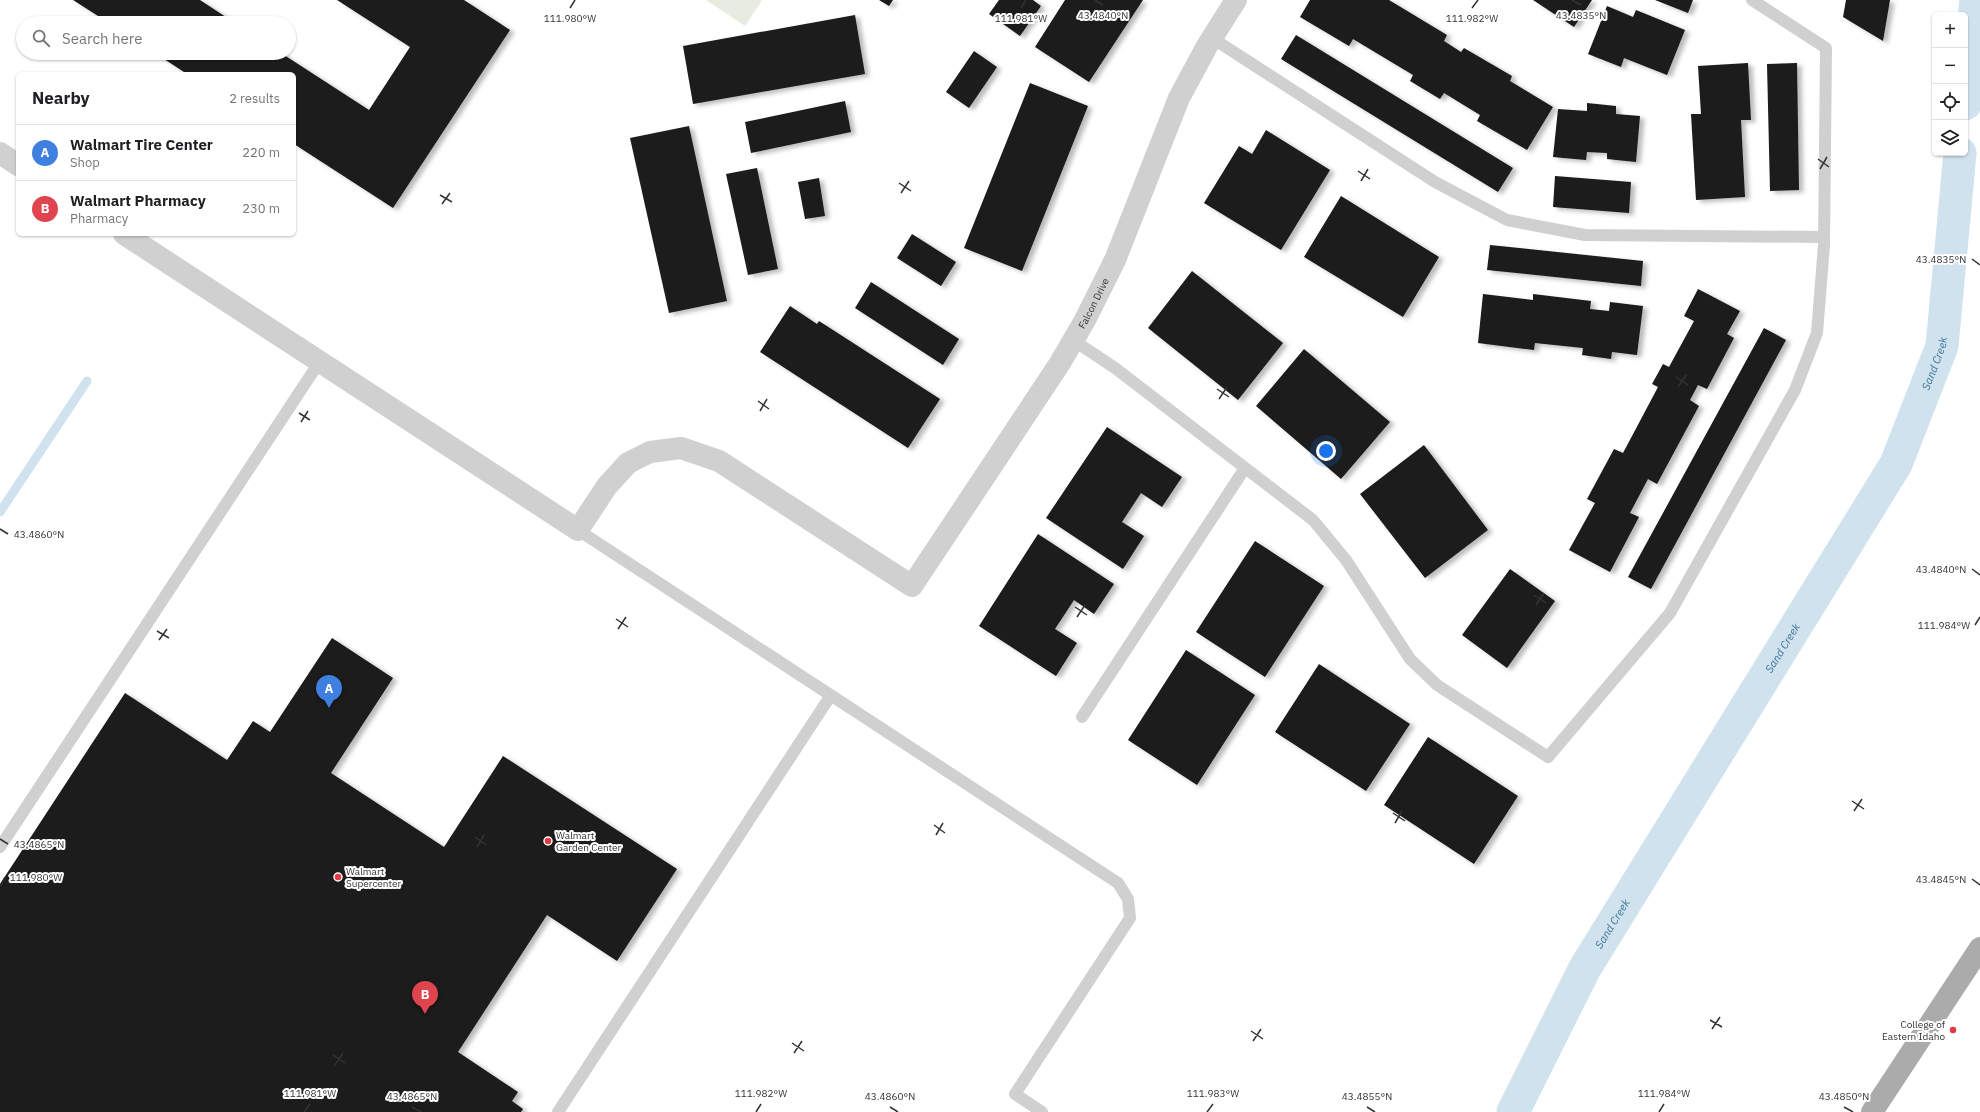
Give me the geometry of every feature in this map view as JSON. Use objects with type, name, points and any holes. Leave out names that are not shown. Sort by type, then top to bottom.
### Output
[{"type":"main road","points":[[1872,1112],[1980,948]]},
{"type":"street","name":"Falcon Drive","points":[[578,530],[607,486],[628,463],[650,452],[681,448],[718,461],[912,586],[1060,363],[1086,320],[1115,260],[1179,98],[1212,38],[1236,0]]},
{"type":"street","points":[[0,153],[16,164]]},
{"type":"street","points":[[127,236],[578,530]]},
{"type":"lane","points":[[1073,340],[1121,373],[1313,520],[1346,560],[1410,659],[1437,685],[1548,757],[1670,613],[1795,390],[1817,333],[1824,237],[1826,48],[1752,0]]},
{"type":"lane","points":[[1212,38],[1435,182],[1507,220],[1585,235],[1824,237]]},
{"type":"lane","points":[[0,847],[320,361]]},
{"type":"lane","points":[[1082,717],[1245,468]]},
{"type":"lane","points":[[578,530],[1118,883],[1128,899],[1130,918],[1015,1094],[1042,1112]]},
{"type":"lane","points":[[558,1112],[831,695]]},
{"type":"shaded area","points":[[706,0],[762,0],[745,26]]},
{"type":"building","points":[[73,0],[200,0],[224,16],[98,16]]},
{"type":"building","points":[[337,0],[464,0],[510,30],[393,208],[296,145],[296,72],[184,72],[166,60],[292,60],[369,110],[410,47]]},
{"type":"building","points":[[879,0],[893,0],[889,6]]},
{"type":"building","points":[[999,0],[1033,0],[1041,6],[1020,36],[989,14]]},
{"type":"building","points":[[1065,0],[1143,0],[1089,82],[1035,47]]},
{"type":"building","points":[[1310,0],[1389,0],[1447,35],[1444,41],[1461,52],[1464,48],[1512,76],[1510,81],[1553,107],[1527,150],[1477,121],[1480,115],[1444,93],[1440,99],[1410,81],[1413,75],[1353,39],[1349,46],[1300,17]]},
{"type":"building","points":[[1533,0],[1592,0],[1574,27]]},
{"type":"building","points":[[1655,0],[1693,0],[1688,13]]},
{"type":"building","points":[[1846,0],[1890,0],[1883,41],[1843,17]]},
{"type":"building","points":[[1607,6],[1633,17],[1636,10],[1685,30],[1667,75],[1624,58],[1621,67],[1588,54]]},
{"type":"building","points":[[855,15],[865,74],[693,104],[683,46]]},
{"type":"building","points":[[1296,35],[1513,168],[1498,192],[1281,59]]},
{"type":"building","points":[[974,51],[997,67],[969,108],[946,92]]},
{"type":"building","points":[[1748,63],[1751,120],[1741,120],[1745,197],[1696,200],[1691,114],[1701,114],[1698,66]]},
{"type":"building","points":[[1797,63],[1799,190],[1770,191],[1767,64]]},
{"type":"building","points":[[1030,83],[1088,106],[1022,271],[964,248]]},
{"type":"building","points":[[845,101],[851,132],[751,153],[745,122]]},
{"type":"building","points":[[1587,103],[1616,106],[1616,114],[1640,116],[1636,162],[1607,159],[1607,153],[1587,152],[1586,160],[1553,157],[1558,109],[1587,111]]},
{"type":"building","points":[[689,126],[727,301],[669,313],[630,138]]},
{"type":"building","points":[[1266,130],[1330,170],[1281,250],[1204,203],[1239,146],[1252,154]]},
{"type":"building","points":[[757,168],[778,269],[748,275],[726,174]]},
{"type":"building","points":[[1555,176],[1631,182],[1629,213],[1553,207]]},
{"type":"building","points":[[819,178],[825,216],[805,219],[798,182]]},
{"type":"building","points":[[1341,196],[1439,257],[1403,317],[1304,257]]},
{"type":"building","points":[[912,234],[956,262],[941,286],[897,258]]},
{"type":"building","points":[[1490,245],[1643,261],[1641,286],[1487,270]]},
{"type":"building","points":[[1192,271],[1283,343],[1238,400],[1148,328]]},
{"type":"building","points":[[871,282],[959,339],[943,365],[855,308]]},
{"type":"building","points":[[1698,289],[1740,311],[1727,334],[1734,338],[1707,389],[1698,385],[1690,400],[1699,406],[1657,484],[1648,479],[1630,513],[1639,517],[1610,572],[1569,550],[1595,503],[1587,499],[1614,449],[1623,453],[1658,387],[1652,384],[1663,364],[1669,367],[1694,321],[1684,316]]},
{"type":"building","points":[[1483,294],[1533,300],[1533,294],[1591,301],[1590,309],[1609,311],[1610,302],[1643,306],[1637,355],[1612,352],[1611,359],[1582,355],[1583,348],[1535,343],[1534,350],[1478,343]]},
{"type":"building","points":[[790,306],[817,324],[819,321],[940,399],[908,448],[760,352]]},
{"type":"building","points":[[1764,328],[1786,340],[1651,589],[1628,577]]},
{"type":"building","points":[[1304,349],[1390,422],[1341,479],[1256,406]]},
{"type":"building","points":[[1107,427],[1182,477],[1162,507],[1141,493],[1122,522],[1144,536],[1123,569],[1046,518]]},
{"type":"building","points":[[1424,445],[1488,530],[1425,578],[1360,494]]},
{"type":"building","points":[[1038,534],[1114,584],[1094,614],[1074,600],[1055,629],[1077,643],[1056,676],[979,626]]},
{"type":"building","points":[[1255,541],[1324,586],[1265,677],[1196,632]]},
{"type":"building","points":[[1510,569],[1555,601],[1507,668],[1462,635]]},
{"type":"building","name":"Walmart Supercenter","points":[[332,638],[393,678],[331,773],[444,847],[503,756],[677,869],[617,961],[547,915],[458,1052],[518,1092],[512,1101],[523,1109],[521,1112],[0,1112],[0,884],[125,693],[227,760],[253,721],[270,732]]},
{"type":"building","points":[[1186,650],[1255,695],[1197,785],[1128,740]]},
{"type":"building","points":[[1319,664],[1410,724],[1366,791],[1275,732]]},
{"type":"building","points":[[1428,737],[1518,796],[1474,864],[1384,805]]},
{"type":"waterway","name":"Sand Creek","points":[[1967,84],[1976,0]]},
{"type":"waterway","name":"Sand Creek","points":[[1513,1112],[1585,968],[1896,464],[1942,346],[1960,156]]},
{"type":"waterway","points":[[0,512],[87,381]]},
{"type":"place","name":"Walmart Tire Center","points":[[329,708]]},
{"type":"place","name":"Walmart Garden Center","points":[[548,841]]},
{"type":"place","name":"Walmart Supercenter","points":[[338,877]]},
{"type":"place","name":"Walmart Pharmacy","points":[[425,1014]]},
{"type":"place","name":"College of Eastern Idaho","points":[[1953,1030]]}]
